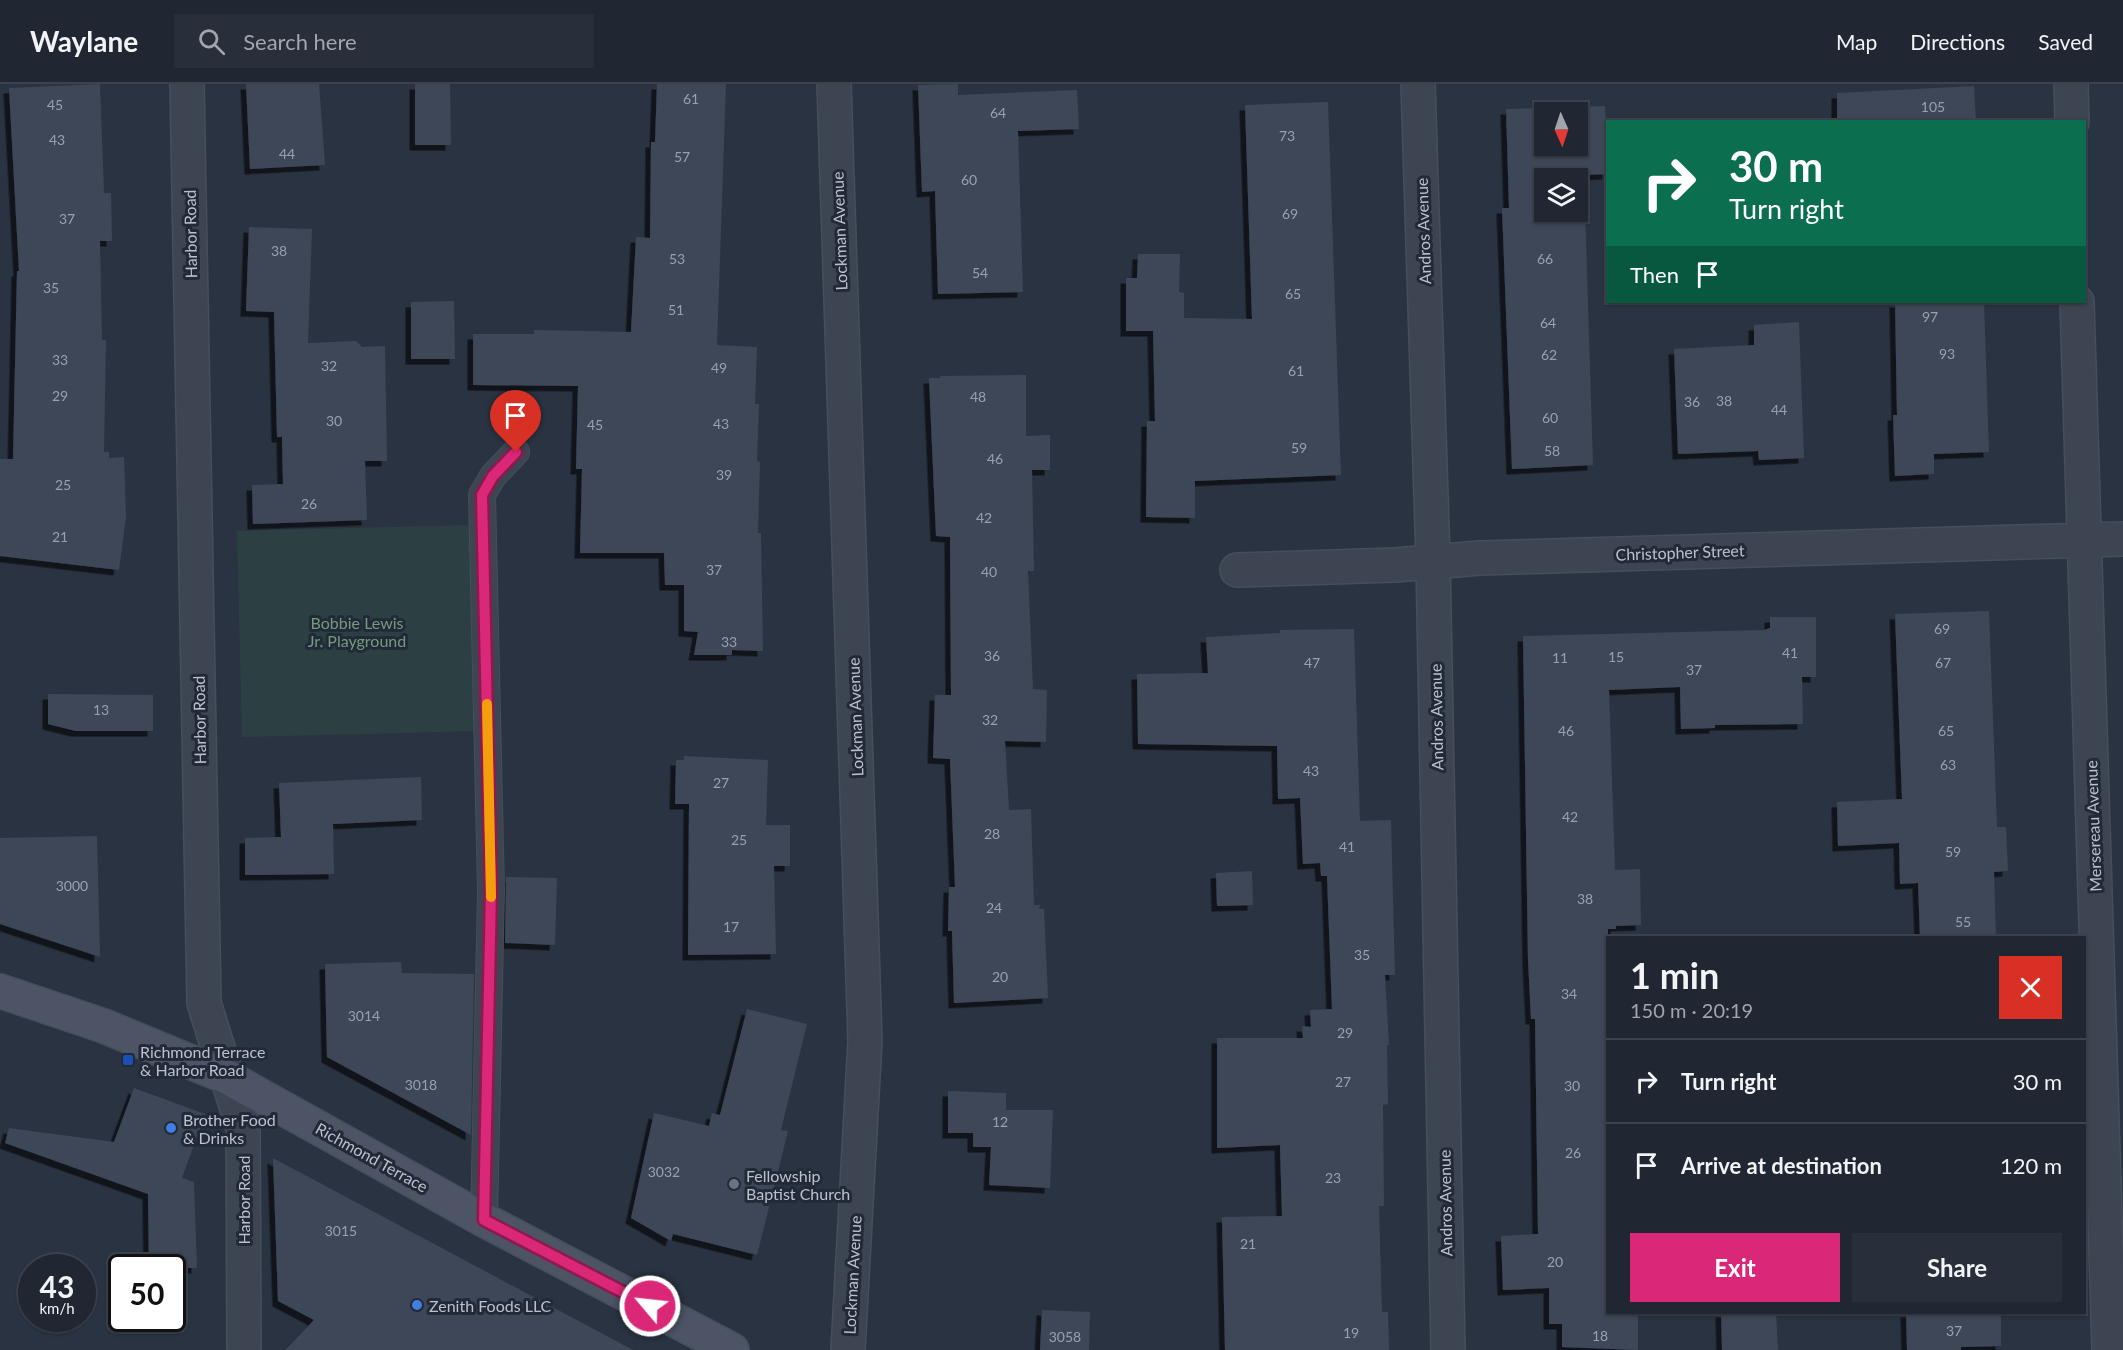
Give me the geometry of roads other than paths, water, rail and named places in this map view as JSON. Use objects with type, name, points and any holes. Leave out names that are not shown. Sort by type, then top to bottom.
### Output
[{"type":"main road","name":"Richmond Terrace","points":[[0,991],[104,1026],[227,1077],[484,1220],[732,1350]]},
{"type":"street","name":"Harbor Road","points":[[187,84],[204,1003],[243,1128],[244,1350]]},
{"type":"street","name":"Lockman Avenue","points":[[834,84],[865,1040],[848,1350]]},
{"type":"street","name":"Andros Avenue","points":[[1418,84],[1433,560],[1448,1350]]},
{"type":"street","points":[[2071,84],[2072,120]]},
{"type":"street","name":"Mersereau Avenue","points":[[2077,303],[2109,1350]]},
{"type":"street","name":"Christopher Street","points":[[1237,570],[1395,565],[1433,560],[2123,538]]},
{"type":"lane","points":[[484,1220],[491,891],[482,495],[493,476],[516,452]]},
{"type":"place","name":"Richmond Terrace & Harbor Road","points":[[128,1060]]},
{"type":"place","name":"Brother Food & Drinks","points":[[171,1128]]},
{"type":"place","name":"Fellowship Baptist Church","points":[[734,1184]]},
{"type":"place","name":"Zenith Foods LLC","points":[[417,1305]]},
{"type":"park label","name":"Bobbie Lewis Jr. Playground","points":[[357,631]]}]
